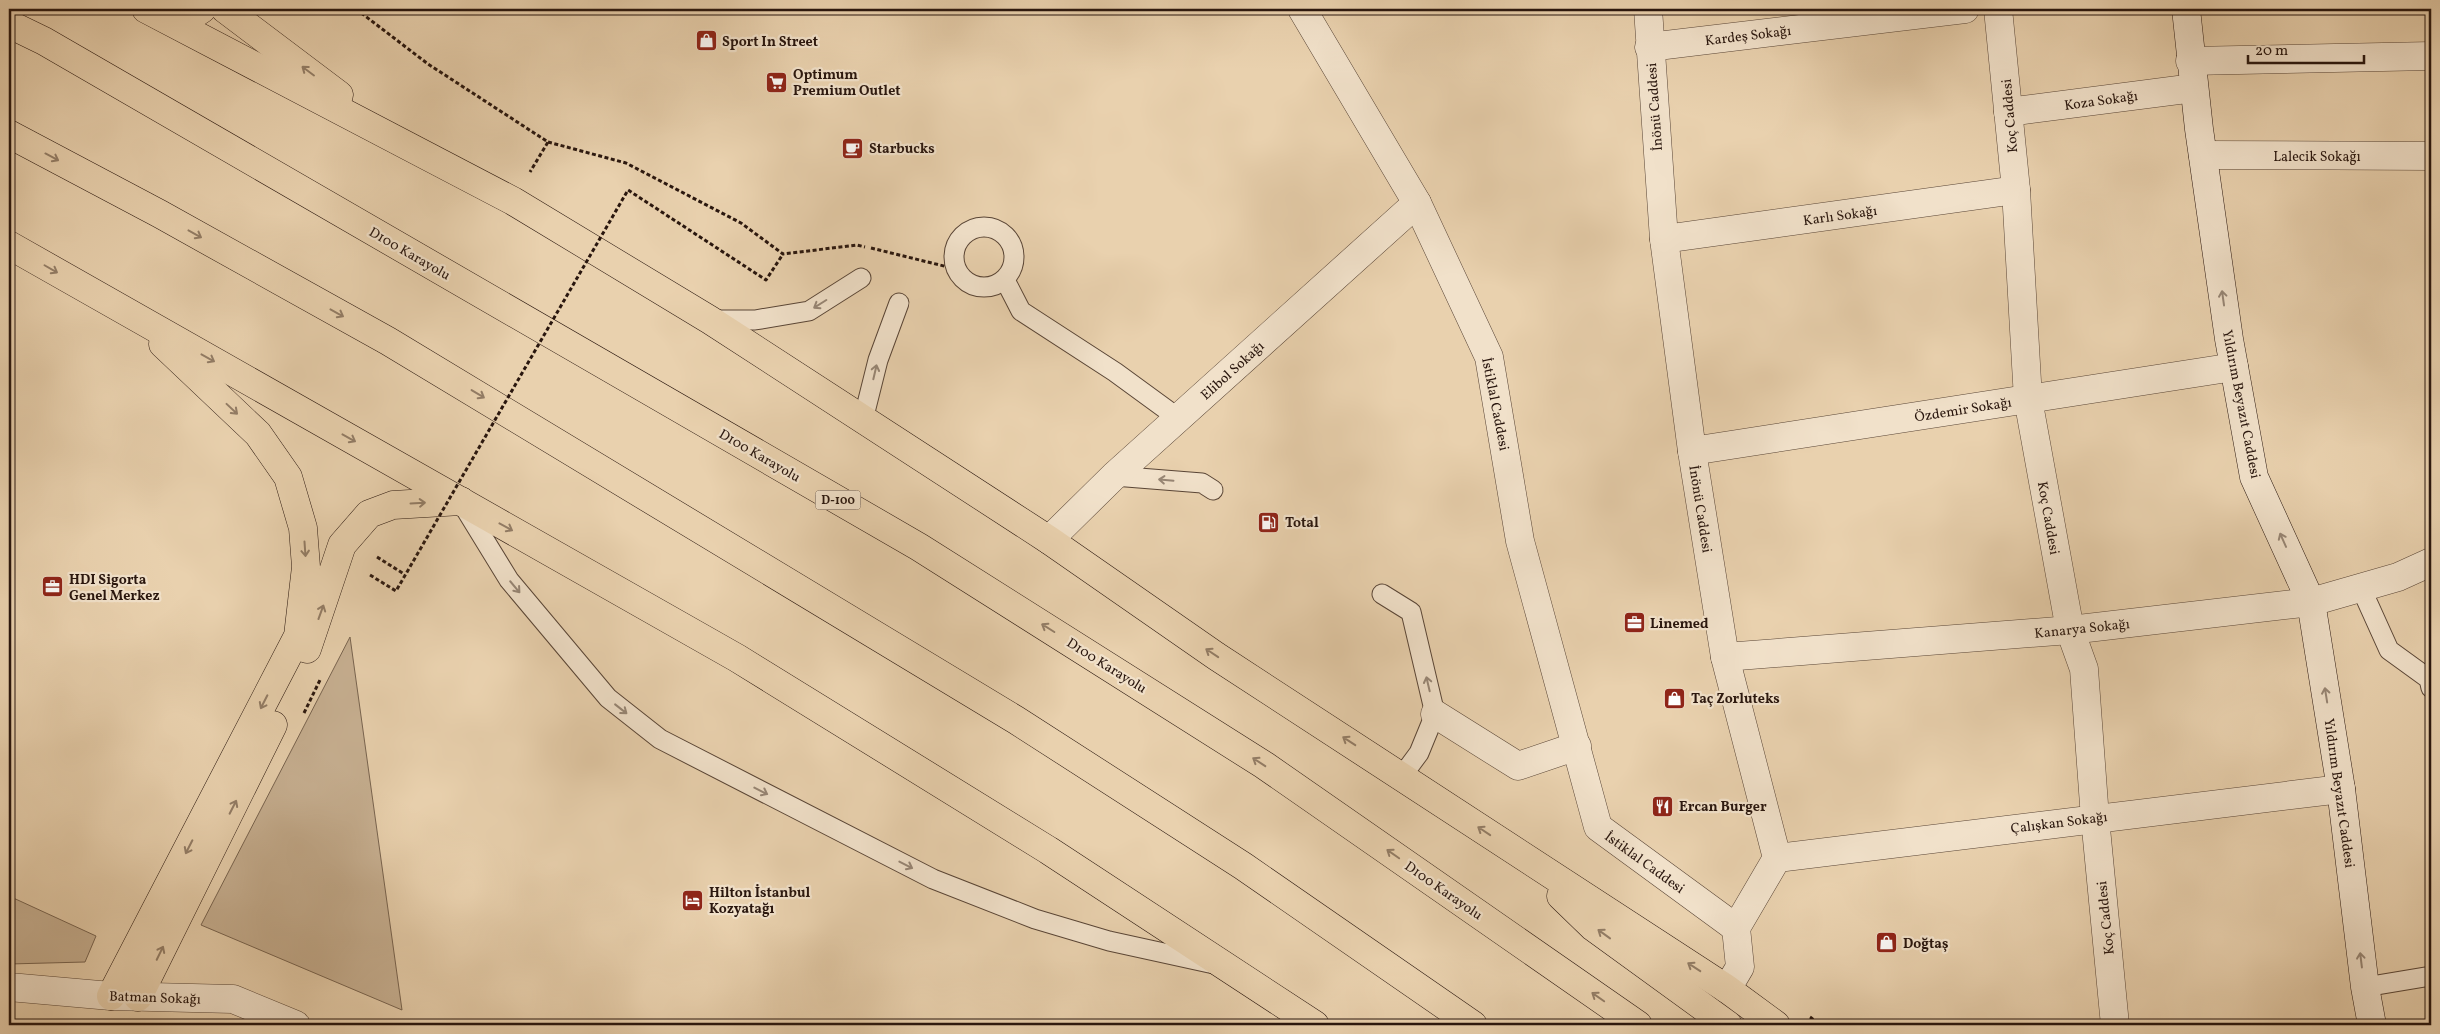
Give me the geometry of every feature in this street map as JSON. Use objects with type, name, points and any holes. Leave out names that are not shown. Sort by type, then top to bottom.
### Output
[{"type":"highway","points":[[146,9],[513,201],[710,320],[1049,540],[1216,656],[1727,989],[1776,1025]]},
{"type":"highway","points":[[167,9],[196,13],[202,9]]},
{"type":"highway","points":[[225,9],[403,142]]},
{"type":"highway","name":"D100 Karayolu","points":[[9,24],[44,41],[919,547],[1264,764],[1638,1025]]},
{"type":"highway","points":[[9,134],[168,219],[388,341],[1016,720],[1242,866],[1473,1025]]},
{"type":"highway","points":[[9,245],[737,658],[1048,850],[1315,1025]]},
{"type":"highway","points":[[111,996],[290,671],[298,636],[306,567],[303,528],[288,477],[258,434],[132,316]]},
{"type":"highway","points":[[138,996],[290,671],[342,545],[352,531],[369,514],[393,505],[461,501]]},
{"type":"highway","points":[[1510,849],[1593,926],[1728,1025]]},
{"type":"street","name":"İstiklal Caddesi","points":[[1302,9],[1417,202],[1489,357],[1520,541],[1578,746],[1598,827],[1736,928]]},
{"type":"street","name":"İnönü Caddesi","points":[[1648,9],[1649,47],[1664,239],[1692,451],[1725,657],[1777,858]]},
{"type":"street","name":"Kardeş Sokağı","points":[[1649,47],[1966,9]]},
{"type":"street","name":"Koç Caddesi","points":[[1998,9],[2016,190],[2028,399],[2070,630],[2084,669],[2095,818],[2115,1025]]},
{"type":"street","name":"Yıldırım Beyazıt Caddesi","points":[[2186,9],[2190,61],[2203,155],[2234,366],[2254,477],[2311,602],[2341,789],[2365,988],[2372,1025]]},
{"type":"street","points":[[2190,61],[2431,56]]},
{"type":"street","name":"Koza Sokağı","points":[[2008,112],[2194,88]]},
{"type":"street","name":"Lalecik Sokağı","points":[[2203,155],[2431,156]]},
{"type":"street","name":"Karlı Sokağı","points":[[1664,239],[2016,190]]},
{"type":"street","name":"Elibol Sokağı","points":[[1049,540],[1114,476],[1417,202]]},
{"type":"street","name":"Özdemir Sokağı","points":[[1692,451],[2234,366]]},
{"type":"street","name":"Kanarya Sokağı","points":[[1725,657],[2070,630],[2311,602],[2398,577],[2431,562]]},
{"type":"street","points":[[1434,714],[1518,766],[1578,746]]},
{"type":"street","name":"Çalışkan Sokağı","points":[[1777,858],[2341,789]]},
{"type":"street","points":[[1727,989],[1740,967],[1736,928],[1777,858]]},
{"type":"street","name":"Batman Sokağı","points":[[9,988],[111,996],[233,999],[296,1025]]},
{"type":"lane","points":[[710,320],[755,320],[809,311],[861,278]]},
{"type":"lane","points":[[1005,280],[1022,311],[1115,372],[1178,418]]},
{"type":"lane","points":[[863,420],[878,360],[899,303]]},
{"type":"lane","points":[[1114,476],[1202,483],[1212,490]]},
{"type":"lane","points":[[461,501],[509,580],[608,698],[660,739],[933,879],[1062,928],[1109,942],[1226,967]]},
{"type":"lane","points":[[2361,588],[2389,650],[2429,679],[2431,688]]},
{"type":"lane","points":[[1382,594],[1411,612],[1434,714],[1419,753],[1402,776]]},
{"type":"lane","points":[[2365,988],[2431,976]]},
{"type":"path","points":[[356,9],[428,64],[548,142],[626,163],[740,223],[783,254],[766,280],[628,190],[396,591],[370,575]]},
{"type":"path","points":[[513,201],[548,142]]},
{"type":"shaded area","points":[[350,637],[402,1010],[201,925]]},
{"type":"shaded area","points":[[9,896],[96,936],[85,962],[9,964]]},
{"type":"place","name":"Sport In Street","points":[[706,41]]},
{"type":"place","name":"Optimum Premium Outlet","points":[[777,82]]},
{"type":"place","name":"Starbucks","points":[[853,148]]},
{"type":"place","name":"Total","points":[[1269,522]]},
{"type":"place","name":"HDI Sigorta Genel Merkez","points":[[53,587]]},
{"type":"place","name":"Linemed","points":[[1634,623]]},
{"type":"place","name":"Taç Zorluteks","points":[[1675,698]]},
{"type":"place","name":"Ercan Burger","points":[[1663,806]]},
{"type":"place","name":"Hilton İstanbul Kozyatağı","points":[[693,900]]},
{"type":"place","name":"Doğtaş","points":[[1887,943]]}]
